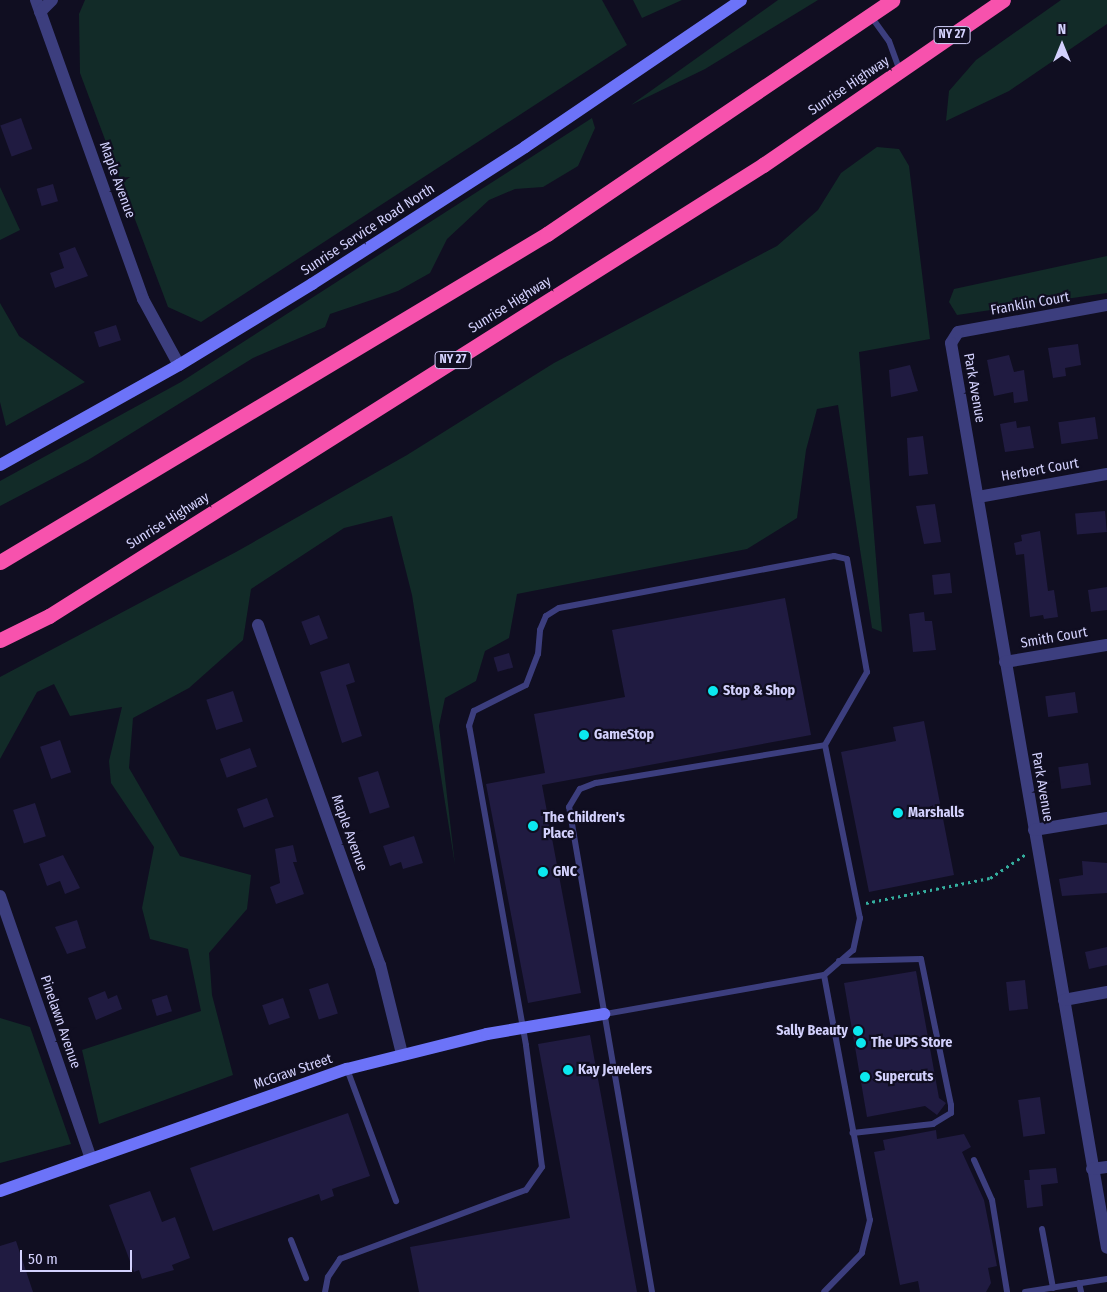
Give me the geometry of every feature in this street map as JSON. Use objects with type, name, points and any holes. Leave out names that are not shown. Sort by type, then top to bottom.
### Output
[{"type":"highway","points":[[0,562],[547,234],[892,0]]},
{"type":"highway","name":"Sunrise Highway","points":[[0,640],[49,616],[738,180],[1003,0]]},
{"type":"street","points":[[38,6],[52,0]]},
{"type":"street","name":"Sunrise Service Road North","points":[[0,465],[179,365],[525,147],[741,0]]},
{"type":"street","name":"Maple Avenue","points":[[38,6],[143,300],[179,365]]},
{"type":"street","name":"Franklin Court","points":[[958,332],[1107,305]]},
{"type":"street","name":"Park Avenue","points":[[958,332],[951,343],[953,363],[978,497],[1092,1170],[1107,1248]]},
{"type":"street","name":"Herbert Court","points":[[978,497],[1107,474]]},
{"type":"street","name":"Maple Avenue","points":[[258,626],[380,965],[402,1054]]},
{"type":"street","name":"Smith Court","points":[[1005,662],[1107,644]]},
{"type":"street","points":[[1034,830],[1107,818]]},
{"type":"street","name":"Pinelawn Avenue","points":[[0,896],[91,1158]]},
{"type":"street","points":[[1064,1000],[1107,992]]},
{"type":"street","name":"McGraw Street","points":[[0,1191],[347,1069],[402,1054],[522,1027],[604,1014]]},
{"type":"street","points":[[1092,1170],[1107,1167]]},
{"type":"lane","points":[[870,15],[889,41],[900,71]]},
{"type":"lane","points":[[325,1292],[328,1277],[340,1259],[526,1190],[542,1168],[522,1027],[469,726],[474,711],[526,685],[546,616],[559,608],[834,556],[847,559],[867,672],[825,744],[860,918],[853,950],[824,975],[604,1014]]},
{"type":"lane","points":[[652,1292],[568,814],[575,794],[596,783],[825,744]]},
{"type":"lane","points":[[838,961],[921,960],[951,1105],[951,1113],[933,1124],[853,1133]]},
{"type":"lane","points":[[824,975],[870,1220],[862,1253],[824,1292]]},
{"type":"lane","points":[[347,1069],[396,1201]]},
{"type":"lane","points":[[974,1160],[992,1200],[1007,1292]]},
{"type":"lane","points":[[1042,1229],[1053,1288]]},
{"type":"lane","points":[[291,1240],[306,1278]]},
{"type":"lane","points":[[1025,1292],[1107,1279]]},
{"type":"lane","points":[[1079,1283],[1081,1292]]},
{"type":"path","points":[[866,903],[990,878],[1038,846]]},
{"type":"green space","points":[[85,0],[602,0],[627,45],[201,322],[168,307],[80,73],[79,14]]},
{"type":"green space","points":[[633,0],[682,0],[642,18]]},
{"type":"green space","points":[[778,0],[818,0],[705,69],[631,105]]},
{"type":"green space","points":[[1061,0],[1107,0],[1107,24],[1009,91],[946,121],[949,91],[976,60]]},
{"type":"green space","points":[[592,118],[595,128],[578,166],[543,187],[515,189],[489,200],[447,239],[430,273],[398,291],[330,314],[325,327],[253,358],[88,460],[0,506],[0,481],[181,382]]},
{"type":"green space","points":[[877,147],[899,149],[909,166],[930,339],[859,352],[882,632],[872,628],[838,405],[817,409],[806,450],[797,518],[747,549],[517,594],[509,638],[485,651],[476,681],[445,698],[439,726],[455,865],[412,595],[392,516],[344,528],[251,589],[243,640],[189,688],[133,718],[129,768],[180,856],[251,875],[247,909],[209,953],[212,995],[233,1075],[99,1124],[82,1050],[201,1011],[188,949],[150,939],[142,908],[154,847],[111,783],[109,761],[122,707],[70,716],[54,684],[37,692],[0,759],[0,677],[236,552],[407,455],[554,363],[777,246],[818,210],[841,173]]},
{"type":"green space","points":[[0,187],[20,230],[0,240]]},
{"type":"green space","points":[[1107,256],[1107,293],[957,315],[949,302],[954,289]]},
{"type":"green space","points":[[0,303],[19,336],[85,382],[6,426],[0,402]]},
{"type":"green space","points":[[0,1018],[30,1027],[71,1144],[0,1163]]},
{"type":"building","points":[[21,118],[32,149],[12,157],[0,126]]},
{"type":"building","points":[[53,184],[58,201],[42,206],[37,189]]},
{"type":"building","points":[[75,247],[88,276],[55,288],[50,273],[64,268],[59,253]]},
{"type":"building","points":[[116,325],[121,340],[99,347],[94,332]]},
{"type":"building","points":[[1078,344],[1081,365],[1065,368],[1066,376],[1053,378],[1048,348]]},
{"type":"building","points":[[1009,355],[1014,372],[1024,370],[1028,401],[1014,403],[1013,392],[994,396],[987,360]]},
{"type":"building","points":[[910,365],[918,391],[891,397],[889,370]]},
{"type":"building","points":[[1095,417],[1098,439],[1061,444],[1058,422]]},
{"type":"building","points":[[1016,421],[1017,428],[1030,426],[1034,448],[1005,452],[1000,424]]},
{"type":"building","points":[[923,436],[928,474],[909,476],[907,438]]},
{"type":"building","points":[[935,504],[941,542],[924,544],[916,506]]},
{"type":"building","points":[[1105,511],[1107,532],[1077,535],[1075,514]]},
{"type":"building","points":[[1040,531],[1048,591],[1054,590],[1058,617],[1044,619],[1043,615],[1030,617],[1024,554],[1016,555],[1014,543],[1022,541],[1021,535]]},
{"type":"building","points":[[950,573],[952,593],[934,595],[932,575]]},
{"type":"building","points":[[1107,587],[1107,610],[1091,612],[1088,590]]},
{"type":"building","points":[[785,598],[811,735],[542,785],[581,993],[528,1003],[486,784],[545,773],[534,714],[625,697],[612,630]]},
{"type":"building","points":[[924,612],[925,621],[932,621],[936,650],[913,652],[909,614]]},
{"type":"building","points":[[319,615],[328,638],[310,645],[301,622]]},
{"type":"building","points":[[509,653],[513,667],[498,672],[494,657]]},
{"type":"building","points":[[349,663],[355,682],[346,685],[362,736],[342,743],[320,672]]},
{"type":"building","points":[[233,691],[243,721],[216,730],[206,700]]},
{"type":"building","points":[[1075,692],[1078,713],[1048,717],[1045,696]]},
{"type":"building","name":"Marshalls","points":[[924,721],[954,875],[869,892],[841,752],[896,741],[893,727]]},
{"type":"building","points":[[60,740],[71,772],[51,779],[40,747]]},
{"type":"building","points":[[250,748],[257,767],[227,778],[220,759]]},
{"type":"building","points":[[1088,763],[1091,785],[1061,789],[1058,767]]},
{"type":"building","points":[[378,771],[390,807],[370,814],[358,777]]},
{"type":"building","points":[[267,798],[274,817],[244,828],[237,809]]},
{"type":"building","points":[[35,803],[46,836],[24,843],[13,810]]},
{"type":"building","points":[[414,836],[423,863],[403,869],[401,862],[390,866],[383,846]]},
{"type":"building","points":[[293,845],[297,862],[293,862],[304,894],[276,904],[270,887],[280,883],[275,849]]},
{"type":"building","points":[[63,855],[80,888],[65,894],[60,881],[47,886],[39,864]]},
{"type":"building","points":[[1082,861],[1107,863],[1107,893],[1062,896],[1059,879],[1083,875]]},
{"type":"building","points":[[77,920],[86,948],[67,954],[55,927]]},
{"type":"building","points":[[1107,947],[1107,965],[1089,969],[1085,952]]},
{"type":"building","points":[[916,971],[939,1098],[946,1103],[937,1115],[925,1106],[867,1117],[844,983]]},
{"type":"building","points":[[1025,980],[1028,1009],[1009,1011],[1006,982]]},
{"type":"building","points":[[328,983],[338,1013],[319,1020],[309,989]]},
{"type":"building","points":[[105,991],[108,999],[117,995],[122,1009],[96,1020],[88,998]]},
{"type":"building","points":[[167,995],[172,1011],[157,1016],[152,1000]]},
{"type":"building","points":[[283,998],[290,1018],[269,1025],[262,1005]]},
{"type":"building","points":[[590,1035],[637,1292],[419,1292],[410,1247],[570,1218],[538,1044]]},
{"type":"building","points":[[1040,1097],[1045,1134],[1023,1137],[1018,1100]]},
{"type":"building","points":[[348,1113],[370,1176],[332,1189],[334,1196],[321,1201],[319,1194],[213,1231],[190,1168]]},
{"type":"building","points":[[936,1130],[937,1139],[964,1134],[971,1147],[962,1152],[984,1200],[997,1266],[988,1268],[991,1283],[986,1292],[920,1292],[918,1281],[900,1285],[874,1152],[885,1150],[883,1140]]},
{"type":"building","points":[[1056,1168],[1058,1183],[1041,1185],[1043,1206],[1027,1208],[1024,1180],[1030,1180],[1029,1170]]},
{"type":"building","points":[[150,1191],[162,1222],[175,1217],[190,1258],[172,1265],[174,1270],[142,1279],[139,1270],[134,1272],[109,1205]]},
{"type":"building","points":[[16,1241],[33,1292],[0,1292],[0,1246]]},
{"type":"place","name":"Stop & Shop","points":[[713,691]]},
{"type":"place","name":"GameStop","points":[[584,735]]},
{"type":"place","name":"Marshalls","points":[[898,813]]},
{"type":"place","name":"The Children's Place","points":[[533,826]]},
{"type":"place","name":"GNC","points":[[543,872]]},
{"type":"place","name":"Sally Beauty","points":[[858,1031]]},
{"type":"place","name":"The UPS Store","points":[[861,1043]]},
{"type":"place","name":"Kay Jewelers","points":[[568,1070]]},
{"type":"place","name":"Supercuts","points":[[865,1077]]}]
